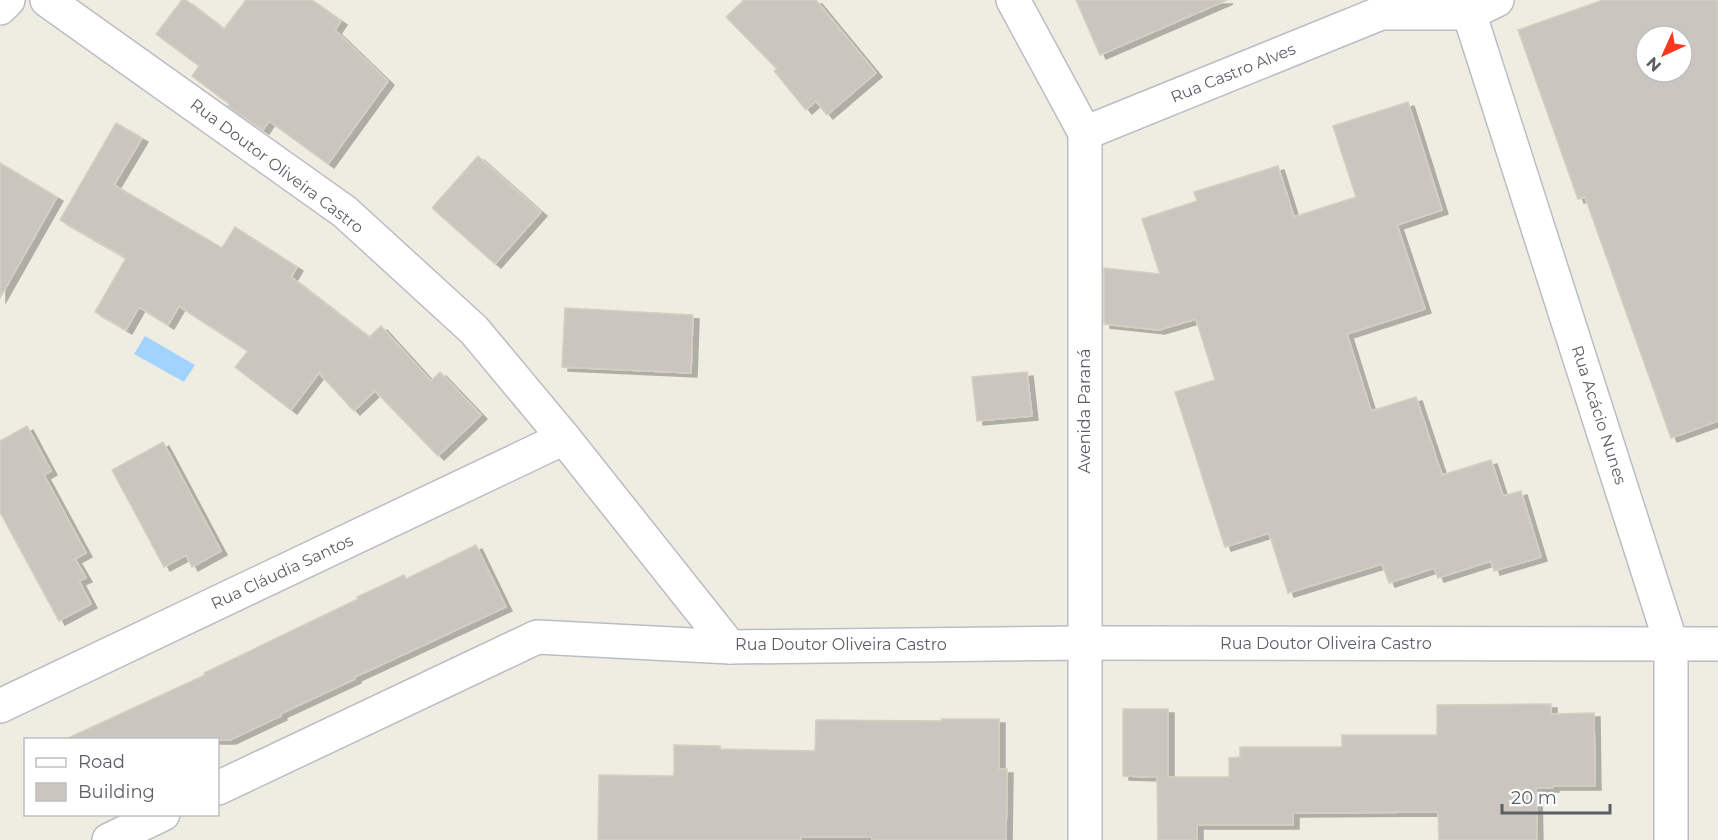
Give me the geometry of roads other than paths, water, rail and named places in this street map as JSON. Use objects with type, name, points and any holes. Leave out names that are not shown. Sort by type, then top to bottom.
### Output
[{"type":"street","points":[[0,8],[8,0]]},
{"type":"street","name":"Rua Doutor Oliveira Castro","points":[[47,0],[345,212],[474,330],[564,438],[730,647],[1084,643],[1718,644]]},
{"type":"street","name":"Avenida Paraná","points":[[1013,0],[1085,133],[1085,840]]},
{"type":"street","name":"Rua Castro Alves","points":[[1085,133],[1391,6],[1477,4]]},
{"type":"street","name":"Rua Acácio Nunes","points":[[1477,4],[1671,643],[1671,840]]},
{"type":"street","name":"Rua Cláudia Santos","points":[[0,706],[564,438]]},
{"type":"street","points":[[219,788],[537,637],[730,647]]},
{"type":"street","points":[[109,840],[159,816]]},
{"type":"water","points":[[145,336],[195,365],[184,382],[134,354]]}]
